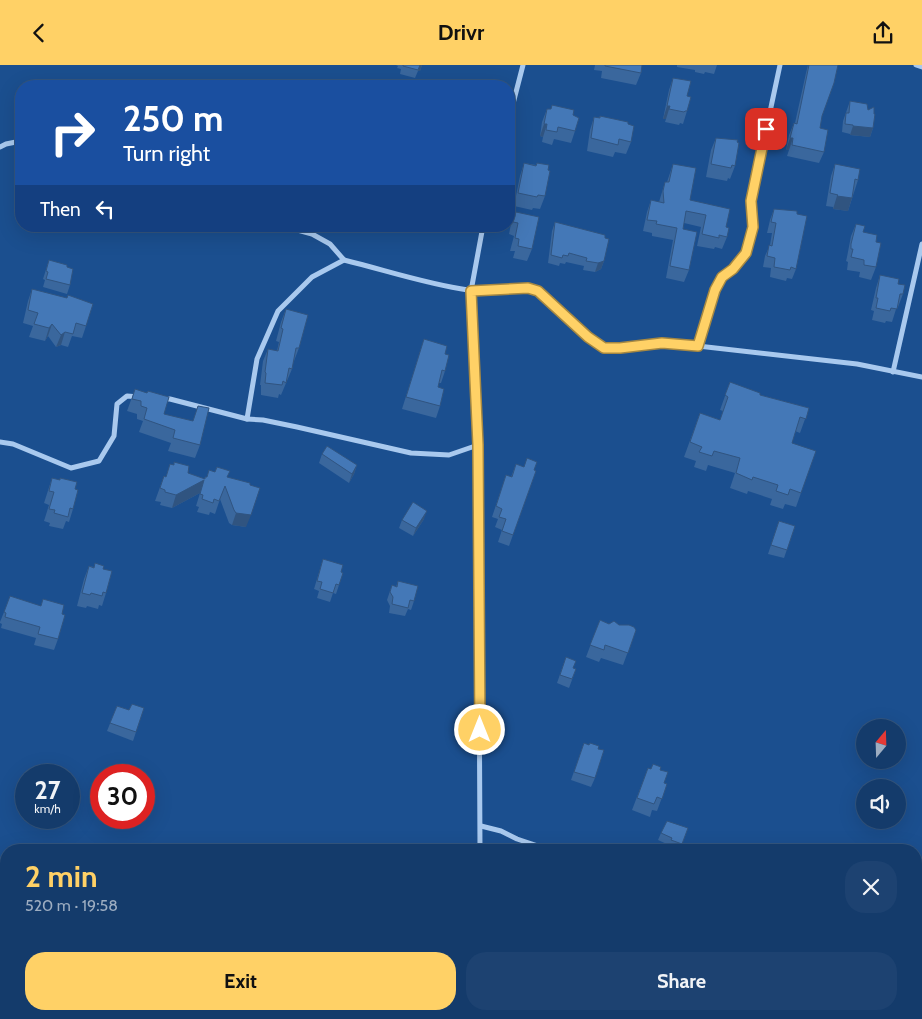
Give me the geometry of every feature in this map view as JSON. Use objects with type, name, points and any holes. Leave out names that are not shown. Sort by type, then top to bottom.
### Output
[{"type":"street","points":[[515,96],[523,65]]},
{"type":"street","points":[[698,346],[715,290],[722,277],[733,269],[746,253],[753,227],[751,201],[780,65]]},
{"type":"street","points":[[916,65],[922,67]]},
{"type":"street","points":[[0,147],[15,142]]},
{"type":"street","points":[[305,232],[330,244],[344,260],[424,282],[471,291],[528,288],[538,291],[588,337],[604,348],[662,343],[698,346],[857,364],[922,377]]},
{"type":"street","points":[[480,844],[478,445],[471,291],[482,232]]},
{"type":"street","points":[[893,372],[922,244]]},
{"type":"street","points":[[247,419],[257,359],[278,311],[312,277],[344,260]]},
{"type":"street","points":[[0,442],[13,444],[70,468],[99,461],[114,436],[117,404],[128,396],[144,397]]},
{"type":"street","points":[[153,398],[170,399],[247,419],[263,420],[297,427],[411,453],[449,455],[478,445]]},
{"type":"street","points":[[481,826],[502,831],[532,844]]},
{"type":"building","points":[[403,65],[420,65],[418,70]]},
{"type":"building","points":[[605,65],[642,65],[641,73]]},
{"type":"building","points":[[809,65],[838,65],[820,128],[828,130],[824,152],[792,145],[793,138],[790,138],[794,123],[797,124]]},
{"type":"building","points":[[673,78],[691,81],[687,96],[691,97],[687,111],[669,109],[670,106],[667,106]]},
{"type":"building","points":[[850,101],[867,104],[868,110],[874,107],[873,128],[845,124],[846,113],[849,113]]},
{"type":"building","points":[[552,105],[574,110],[573,115],[579,118],[575,131],[558,127],[557,132],[546,130],[547,124],[544,124],[547,109],[551,109]]},
{"type":"building","points":[[600,116],[628,122],[628,124],[634,126],[631,142],[619,139],[618,145],[591,138],[594,117],[600,118]]},
{"type":"building","points":[[716,138],[738,140],[735,166],[732,165],[731,168],[711,164]]},
{"type":"building","points":[[524,163],[536,166],[537,163],[549,165],[548,170],[550,171],[545,196],[538,195],[537,197],[518,193]]},
{"type":"building","points":[[673,164],[696,168],[690,200],[730,209],[726,227],[729,228],[727,237],[719,235],[719,238],[702,234],[706,215],[686,211],[683,229],[697,232],[689,270],[670,266],[677,228],[656,224],[657,221],[647,220],[651,200],[664,203],[663,191],[665,182],[669,182]]},
{"type":"building","points":[[835,164],[860,169],[858,180],[855,179],[852,198],[830,193]]},
{"type":"building","points":[[774,209],[797,211],[797,214],[807,216],[796,269],[791,267],[790,270],[774,267],[775,258],[767,256],[769,245],[772,246],[776,223],[771,222]]},
{"type":"building","points":[[516,212],[539,217],[532,249],[518,246],[519,239],[515,238],[518,223],[515,222]]},
{"type":"building","points":[[555,222],[605,235],[605,238],[609,239],[604,261],[598,263],[586,261],[587,258],[569,253],[568,256],[563,255],[562,258],[551,255]]},
{"type":"building","points":[[856,224],[865,226],[863,232],[877,235],[876,242],[881,243],[876,267],[864,265],[864,260],[851,257],[853,249],[851,249],[851,244]]},
{"type":"building","points":[[49,260],[67,265],[67,267],[73,269],[70,285],[46,279]]},
{"type":"building","points":[[880,275],[899,279],[898,284],[905,285],[903,294],[900,294],[897,309],[891,308],[890,311],[876,308]]},
{"type":"building","points":[[32,289],[67,298],[68,295],[93,304],[86,326],[76,323],[73,334],[65,332],[61,335],[52,324],[49,328],[34,324],[38,313],[28,310]]},
{"type":"building","points":[[286,309],[308,315],[299,348],[296,348],[292,369],[289,368],[286,383],[283,381],[282,385],[265,383],[268,349],[278,351]]},
{"type":"building","points":[[424,339],[447,346],[445,354],[449,355],[445,371],[442,370],[438,387],[444,389],[440,406],[406,397]]},
{"type":"building","points":[[730,382],[760,393],[760,395],[809,408],[806,419],[800,417],[792,443],[816,451],[801,493],[790,489],[788,495],[776,491],[778,485],[753,477],[752,480],[736,473],[740,458],[714,451],[712,456],[699,452],[702,447],[690,442],[700,413],[720,420],[728,397],[725,395]]},
{"type":"building","points":[[135,389],[169,397],[164,414],[193,421],[198,406],[209,408],[200,445],[173,438],[175,430],[144,419],[147,408],[141,406],[141,401],[132,399]]},
{"type":"building","points":[[327,446],[357,465],[352,474],[322,454]]},
{"type":"building","points":[[527,458],[537,462],[534,470],[536,471],[513,535],[502,531],[506,519],[499,517],[502,509],[496,506],[506,475],[512,477],[516,464],[524,467]]},
{"type":"building","points":[[174,462],[189,466],[188,473],[205,479],[209,470],[215,472],[217,467],[230,471],[227,477],[250,483],[250,485],[260,488],[251,515],[236,513],[225,486],[219,501],[214,499],[213,503],[202,499],[203,495],[200,494],[204,480],[176,495],[165,492],[165,490],[160,488],[170,464],[174,465]]},
{"type":"building","points":[[52,478],[77,482],[75,489],[78,490],[73,509],[70,508],[68,517],[54,513],[55,510],[49,509],[54,492],[49,491]]},
{"type":"building","points":[[413,502],[427,511],[416,528],[402,520]]},
{"type":"building","points":[[779,521],[795,526],[787,550],[771,545]]},
{"type":"building","points":[[323,559],[343,565],[341,572],[343,573],[339,585],[336,584],[333,593],[320,589],[322,582],[317,581]]},
{"type":"building","points":[[95,563],[104,566],[103,569],[112,571],[106,593],[103,592],[102,596],[82,593],[89,566],[94,568]]},
{"type":"building","points":[[398,581],[418,586],[414,601],[410,600],[408,608],[392,604],[393,597],[390,592],[392,585],[397,587]]},
{"type":"building","points":[[10,596],[41,606],[43,599],[64,605],[62,614],[65,615],[58,639],[38,634],[40,627],[5,617],[6,613],[4,612]]},
{"type":"building","points":[[600,620],[609,624],[614,621],[619,625],[634,627],[636,630],[628,653],[605,645],[604,650],[590,645]]},
{"type":"building","points":[[566,657],[576,661],[573,668],[576,669],[572,679],[560,675]]},
{"type":"building","points":[[132,704],[144,708],[136,732],[110,723],[117,706],[129,710]]},
{"type":"building","points":[[584,743],[599,746],[598,749],[604,750],[595,778],[574,772]]},
{"type":"building","points":[[653,764],[661,767],[660,770],[668,772],[664,783],[667,784],[662,799],[657,797],[654,804],[637,798],[648,768],[651,769]]},
{"type":"building","points":[[667,821],[688,828],[682,844],[671,840],[672,838],[661,833]]},
{"type":"route","points":[[480,730],[478,445],[471,291],[528,288],[538,291],[576,327],[604,348],[662,343],[698,346],[715,290],[722,277],[733,269],[746,253],[753,227],[751,201],[766,129]]}]
